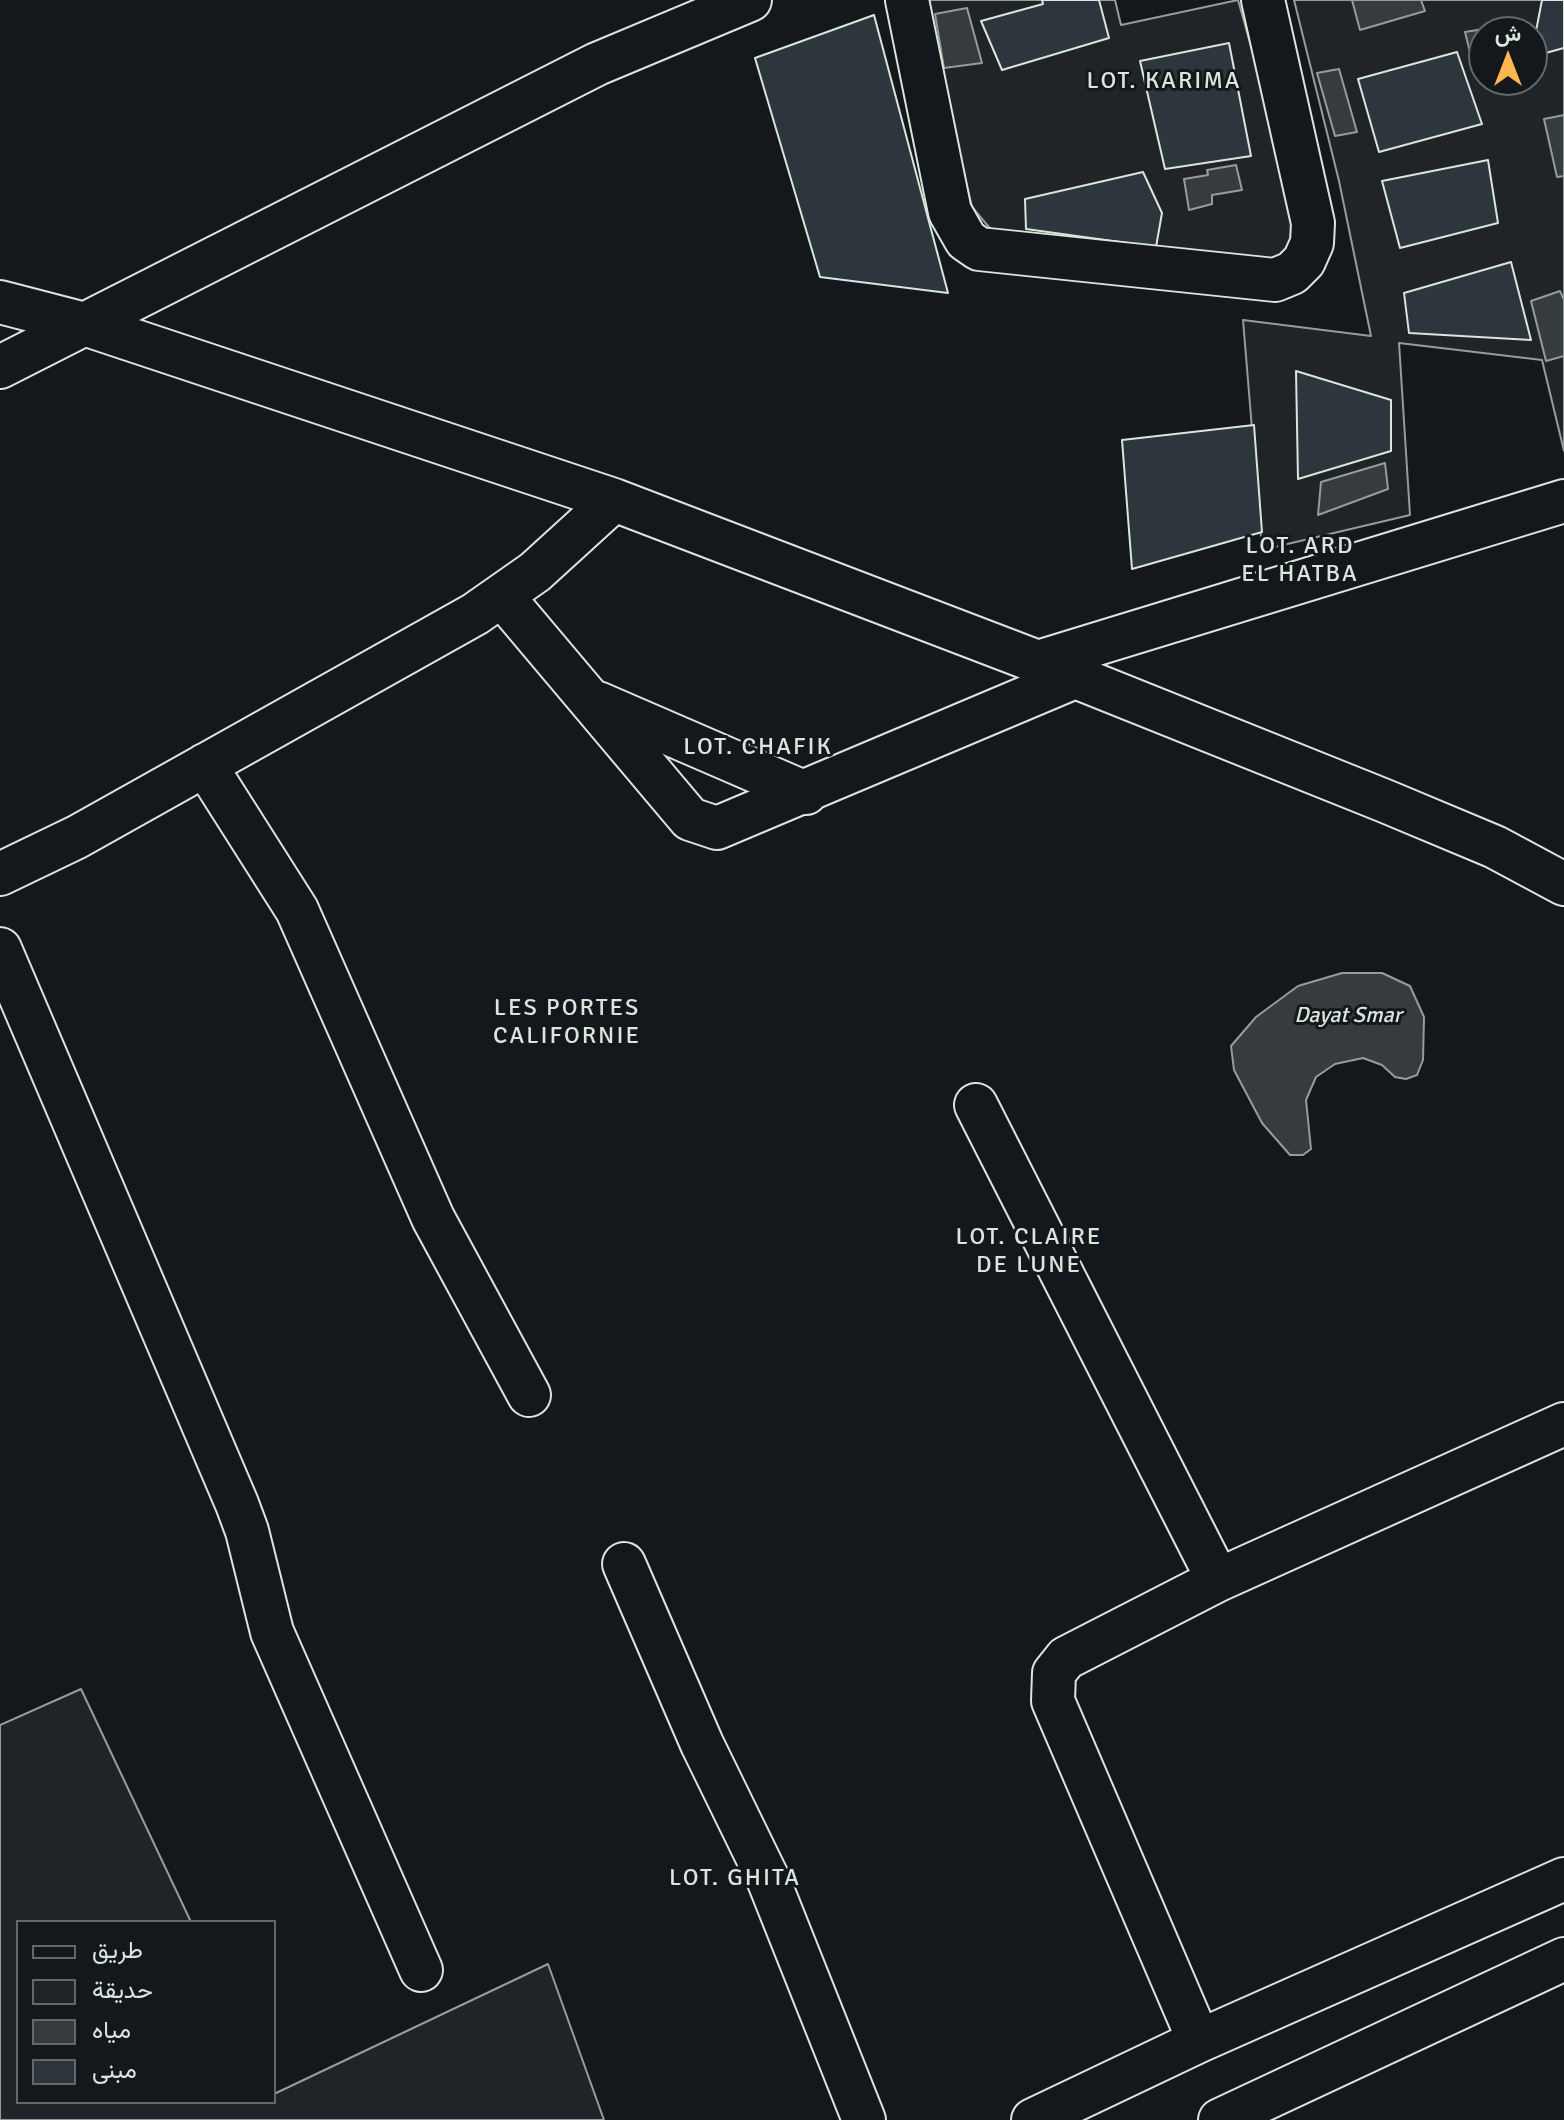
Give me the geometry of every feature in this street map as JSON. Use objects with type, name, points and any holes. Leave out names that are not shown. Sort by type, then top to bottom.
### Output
[{"type":"street","points":[[0,367],[81,323],[597,64],[750,0]]},
{"type":"street","points":[[907,0],[950,212],[956,228],[966,240],[979,249],[1275,280],[1292,273],[1304,261],[1312,243],[1313,223],[1263,0]]},
{"type":"street","points":[[0,302],[81,323],[614,500],[1057,670],[1443,825],[1495,847],[1564,884]]},
{"type":"street","points":[[0,874],[77,837],[502,596],[535,572],[614,500]]},
{"type":"street","points":[[502,596],[690,819],[717,828],[734,824],[806,793],[1057,670],[1564,501]]},
{"type":"street","points":[[589,699],[806,793]]},
{"type":"street","points":[[205,765],[297,910],[433,1218],[529,1395]]},
{"type":"street","points":[[0,949],[237,1504],[247,1531],[262,1604],[272,1632],[421,1970]]},
{"type":"street","points":[[976,1105],[1218,1580]]},
{"type":"street","points":[[1199,2041],[1053,1701],[1051,1686],[1054,1673],[1066,1658],[1218,1580],[1564,1424]]},
{"type":"street","points":[[624,1564],[702,1744],[792,1934],[864,2120]]},
{"type":"street","points":[[1054,2116],[1199,2041],[1564,1879]]},
{"type":"street","points":[[1220,2120],[1564,1959]]},
{"type":"green space","points":[[922,0],[1115,0],[1121,25],[1238,0],[1301,225],[1282,265],[994,233],[972,207]]},
{"type":"green space","points":[[1294,0],[1564,0],[1564,451],[1542,360],[1399,343],[1410,515],[1262,550],[1243,320],[1371,336],[1339,181]]},
{"type":"green space","points":[[81,1689],[190,1920],[16,1920],[16,2104],[276,2104],[276,2093],[548,1964],[604,2120],[0,2120],[0,1725]]},
{"type":"water","points":[[1352,0],[1421,0],[1425,11],[1360,30]]},
{"type":"water","points":[[967,8],[982,63],[944,68],[935,14]]},
{"type":"water","points":[[1339,69],[1357,132],[1335,136],[1317,73]]},
{"type":"water","points":[[1564,115],[1564,176],[1557,177],[1544,119]]},
{"type":"water","points":[[1236,165],[1242,190],[1212,195],[1212,204],[1189,210],[1184,179],[1208,175],[1207,170]]},
{"type":"water","points":[[1560,291],[1564,300],[1564,356],[1546,361],[1531,301]]},
{"type":"water","points":[[1385,463],[1388,489],[1318,515],[1321,482]]},
{"type":"water","name":"Dayat Smar","points":[[1342,973],[1382,973],[1410,986],[1424,1017],[1423,1060],[1417,1075],[1406,1079],[1395,1077],[1382,1065],[1363,1058],[1335,1064],[1316,1077],[1306,1100],[1311,1149],[1303,1155],[1290,1155],[1262,1123],[1234,1070],[1231,1046],[1256,1017],[1298,986]]},
{"type":"building","points":[[1042,0],[1099,0],[1109,38],[1002,70],[981,21],[1043,4]]},
{"type":"building","points":[[1542,0],[1564,0],[1564,48],[1548,52],[1548,16],[1539,16]]},
{"type":"building","points":[[874,15],[948,293],[820,277],[755,58]]},
{"type":"building","points":[[1229,43],[1251,156],[1165,169],[1140,61]]},
{"type":"building","points":[[1457,52],[1468,84],[1468,96],[1472,96],[1482,124],[1379,152],[1358,79]]},
{"type":"building","points":[[1488,160],[1498,223],[1400,248],[1382,181]]},
{"type":"building","points":[[1143,172],[1162,213],[1156,247],[1026,229],[1025,199]]},
{"type":"building","points":[[1511,262],[1531,340],[1409,333],[1404,293]]},
{"type":"building","points":[[1296,371],[1391,400],[1391,451],[1298,479]]},
{"type":"building","points":[[1254,425],[1262,532],[1132,569],[1122,440]]},
{"type":"district","name":"LOT. KARIMA","points":[[1164,82]]},
{"type":"district","name":"LOT. ARD EL HATBA","points":[[1300,561]]},
{"type":"district","name":"LOT. CHAFIK","points":[[758,748]]},
{"type":"district","name":"LES PORTES CALIFORNIE","points":[[567,1023]]},
{"type":"district","name":"LOT. CLAIRE DE LUNE","points":[[1029,1252]]},
{"type":"district","name":"LOT. GHITA","points":[[735,1879]]}]
